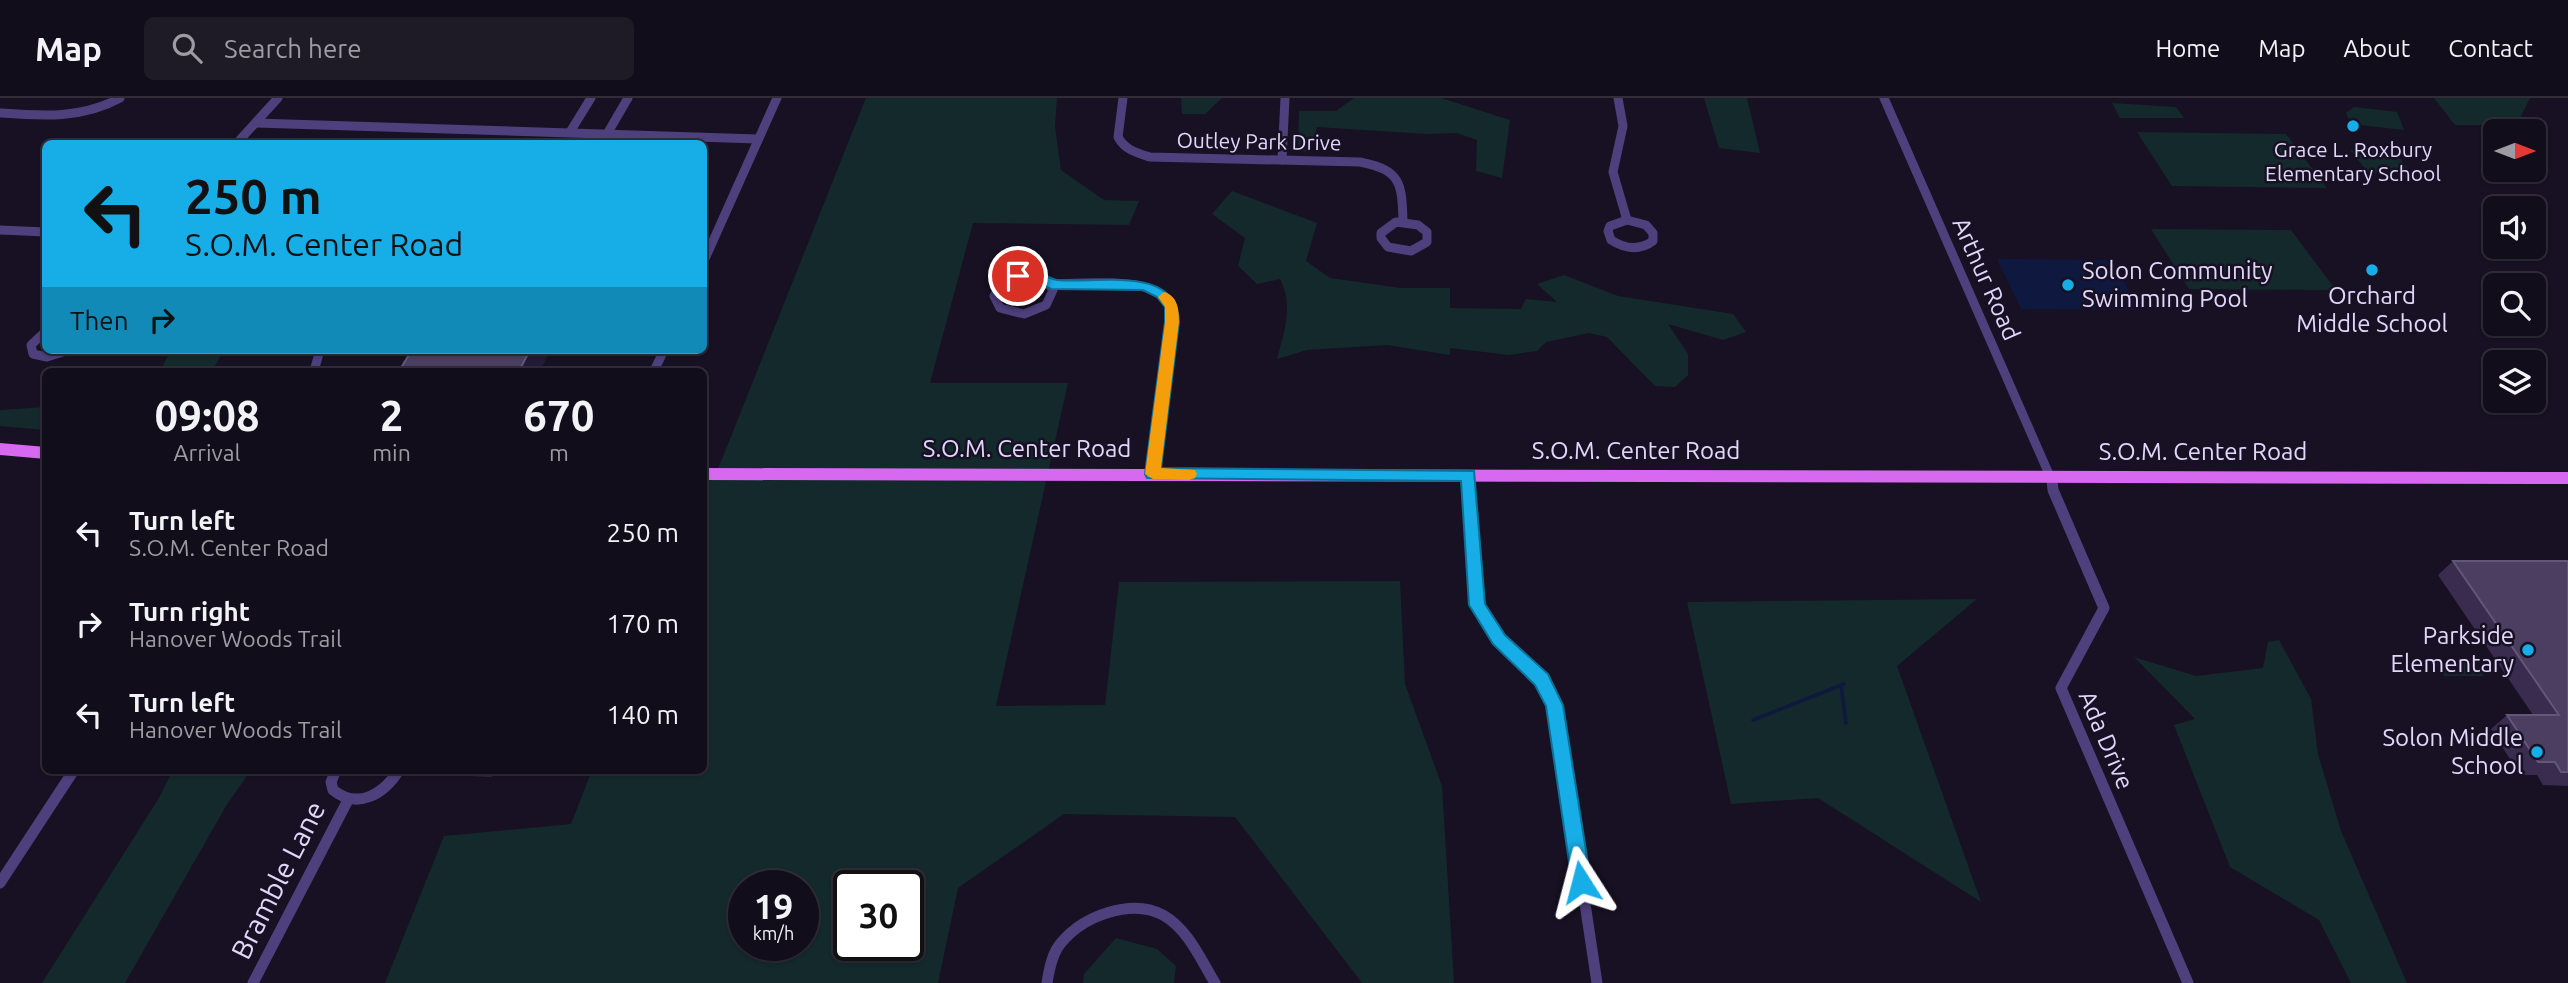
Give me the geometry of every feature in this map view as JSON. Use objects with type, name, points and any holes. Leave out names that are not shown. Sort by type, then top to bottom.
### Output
[{"type":"main road","points":[[0,449],[42,453]]},
{"type":"main road","name":"S.O.M. Center Road","points":[[707,474],[2568,478]]},
{"type":"street","points":[[0,113],[66,115],[104,108],[120,98]]},
{"type":"street","points":[[240,140],[278,98]]},
{"type":"street","points":[[570,132],[592,98]]},
{"type":"street","points":[[607,134],[628,98]]},
{"type":"street","points":[[707,254],[777,98]]},
{"type":"street","name":"Outley Park Drive","points":[[1123,98],[1116,133],[1118,141],[1135,153],[1150,157],[1360,162],[1381,166],[1394,173],[1402,184],[1404,222]]},
{"type":"street","points":[[1282,160],[1285,98]]},
{"type":"street","points":[[1618,98],[1623,126],[1614,179],[1627,220]]},
{"type":"street","name":"Arthur Road","points":[[1884,98],[2052,477]]},
{"type":"street","points":[[256,123],[758,139]]},
{"type":"street","points":[[1627,220],[1640,222],[1650,229],[1653,241],[1637,249],[1616,244],[1608,235],[1610,226],[1627,220]]},
{"type":"street","points":[[1404,222],[1418,225],[1427,233],[1427,242],[1423,246],[1403,251],[1383,243],[1381,233],[1384,228],[1404,222]]},
{"type":"street","points":[[0,230],[42,232]]},
{"type":"street","points":[[1051,284],[1053,290],[1049,302],[1034,312],[1006,312],[995,302],[996,290],[1008,279],[1027,275],[1045,279],[1051,284],[1145,286],[1162,294],[1172,306],[1153,474]]},
{"type":"street","points":[[42,335],[31,345],[33,354],[47,357],[56,354]]},
{"type":"street","points":[[1468,475],[1477,605],[1499,640],[1542,680],[1555,705],[1597,983]]},
{"type":"street","name":"Ada Drive","points":[[2052,477],[2053,490],[2104,608],[2061,688],[2188,983]]},
{"type":"street","points":[[0,883],[72,774]]},
{"type":"street","points":[[334,774],[331,782],[333,790],[339,797],[348,800],[369,797],[379,792],[397,774]]},
{"type":"street","name":"Bramble Lane","points":[[253,983],[348,800]]},
{"type":"street","points":[[1048,983],[1059,945],[1078,926],[1096,916],[1122,910],[1149,911],[1176,924],[1216,983]]},
{"type":"green space","points":[[866,98],[1057,98],[1055,127],[1061,170],[1104,200],[1139,201],[1129,225],[973,223],[930,383],[1068,383],[996,706],[1105,705],[1119,582],[1400,581],[1405,684],[1442,786],[1454,983],[1362,983],[1235,817],[1064,814],[958,888],[938,983],[385,983],[444,836],[571,824],[590,774],[707,774],[707,474],[716,474]]},
{"type":"green space","points":[[1181,98],[1222,98],[1205,114],[1182,114]]},
{"type":"green space","points":[[1354,98],[1441,98],[1510,120],[1502,178],[1476,171],[1477,140],[1457,133],[1427,134],[1317,127],[1310,152],[1298,151],[1299,111],[1336,111]]},
{"type":"green space","points":[[1704,98],[1747,98],[1760,153],[1719,148]]},
{"type":"green space","points":[[2434,98],[2530,98],[2520,118],[2483,119],[2483,125],[2455,125]]},
{"type":"green space","points":[[2112,103],[2176,107],[2184,118],[2120,118]]},
{"type":"green space","points":[[2354,107],[2397,112],[2404,130],[2351,124],[2346,113]]},
{"type":"green space","points":[[2137,132],[2286,134],[2327,188],[2172,186]]},
{"type":"green space","points":[[2350,150],[2394,151],[2412,174],[2368,172]]},
{"type":"green space","points":[[1232,191],[1317,223],[1306,261],[1330,278],[1401,288],[1450,288],[1450,308],[1521,309],[1526,299],[1557,302],[1537,284],[1564,275],[1618,296],[1733,314],[1746,332],[1723,340],[1668,324],[1688,354],[1688,375],[1675,387],[1655,386],[1607,337],[1589,333],[1546,342],[1537,351],[1509,355],[1450,348],[1450,355],[1387,345],[1307,350],[1277,359],[1287,309],[1280,279],[1257,284],[1238,266],[1245,238],[1212,214]]},
{"type":"green space","points":[[2151,229],[2291,230],[2336,290],[2189,289]]},
{"type":"green space","points":[[169,354],[222,354],[214,368],[162,368]]},
{"type":"green space","points":[[42,407],[42,430],[0,426],[0,410]]},
{"type":"green space","points":[[1977,599],[1897,666],[1981,902],[1818,798],[1731,804],[1687,602]]},
{"type":"green space","points":[[2279,640],[2311,699],[2318,754],[2341,831],[2407,983],[2351,983],[2319,920],[2230,867],[2174,725],[2195,719],[2134,657],[2196,676],[2263,668],[2268,642]]},
{"type":"green space","points":[[2434,660],[2474,661],[2484,676],[2444,676]]},
{"type":"green space","points":[[171,774],[248,774],[226,806],[125,983],[42,983],[159,798]]},
{"type":"green space","points":[[1116,938],[1157,949],[1176,966],[1174,983],[1083,983],[1084,974]]},
{"type":"water","name":"Solon Community Swimming Pool","points":[[1997,259],[2112,260],[2140,310],[2021,309]]},
{"type":"building","points":[[410,354],[528,354],[521,368],[401,368]]},
{"type":"building","name":"Parkside Elementary","points":[[2453,561],[2568,561],[2568,772],[2561,772],[2555,762],[2538,762],[2507,715],[2559,715]]},
{"type":"waterway","points":[[1753,720],[1841,685]]},
{"type":"waterway","points":[[1841,685],[1846,723]]},
{"type":"slow traffic","points":[[1164,297],[1172,306],[1172,322],[1153,474],[1189,474]]},
{"type":"place","name":"Grace L. Roxbury Elementary School","points":[[2353,126]]},
{"type":"place","name":"Orchard Middle School","points":[[2372,270]]},
{"type":"place","name":"Solon Community Swimming Pool","points":[[2068,285]]},
{"type":"place","name":"Parkside Elementary","points":[[2528,650]]},
{"type":"place","name":"Solon Middle School","points":[[2537,752]]},
{"type":"route","points":[[1018,276],[1037,276],[1051,284],[1145,286],[1162,294],[1172,306],[1153,474],[1468,475],[1477,605],[1499,640],[1542,680],[1555,705],[1581,882]]}]
